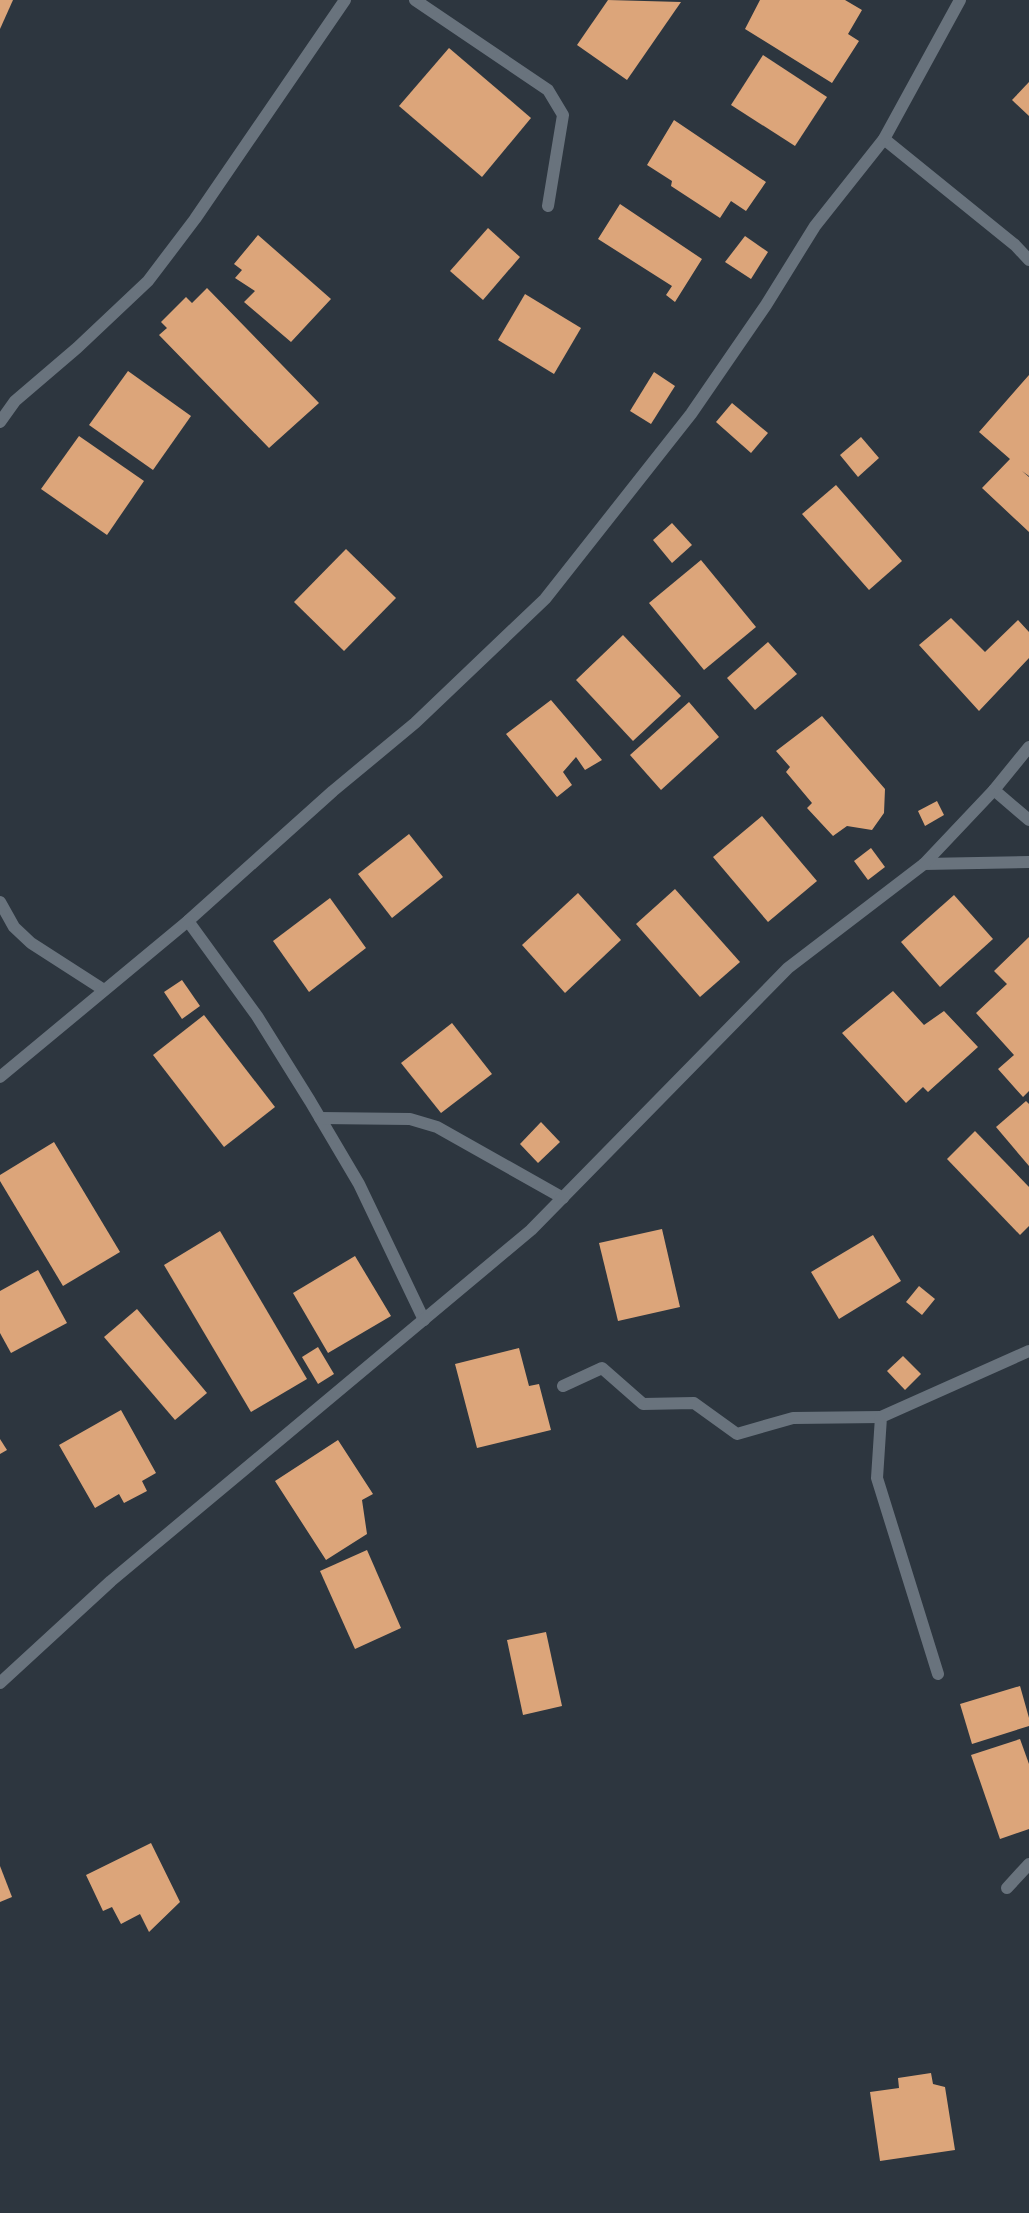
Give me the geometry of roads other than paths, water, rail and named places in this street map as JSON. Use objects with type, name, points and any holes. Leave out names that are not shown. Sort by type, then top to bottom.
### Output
[{"type":"street","points":[[0,422],[15,401],[77,348],[148,281],[206,204],[345,0]]},
{"type":"street","points":[[415,0],[548,90],[562,115],[548,206]]},
{"type":"street","points":[[0,1077],[188,921],[333,791],[415,723],[545,599],[691,414],[766,305],[815,226],[884,139],[960,0]]},
{"type":"street","points":[[884,139],[1015,245],[1029,260]]},
{"type":"street","points":[[0,1683],[111,1581],[531,1230],[788,968],[924,864],[994,790],[1029,747]]},
{"type":"street","points":[[994,790],[1029,820]]},
{"type":"street","points":[[924,864],[1029,862]]},
{"type":"street","points":[[0,902],[14,928],[31,943],[104,990]]},
{"type":"street","points":[[188,921],[257,1016],[320,1118],[359,1184],[424,1320]]},
{"type":"street","points":[[320,1118],[410,1119],[437,1126],[563,1198]]},
{"type":"street","points":[[563,1386],[602,1368],[643,1404],[694,1403],[737,1434],[793,1418],[881,1417],[1029,1351]]},
{"type":"street","points":[[881,1417],[877,1478],[938,1674]]},
{"type":"street","points":[[1008,1888],[1029,1864]]}]
